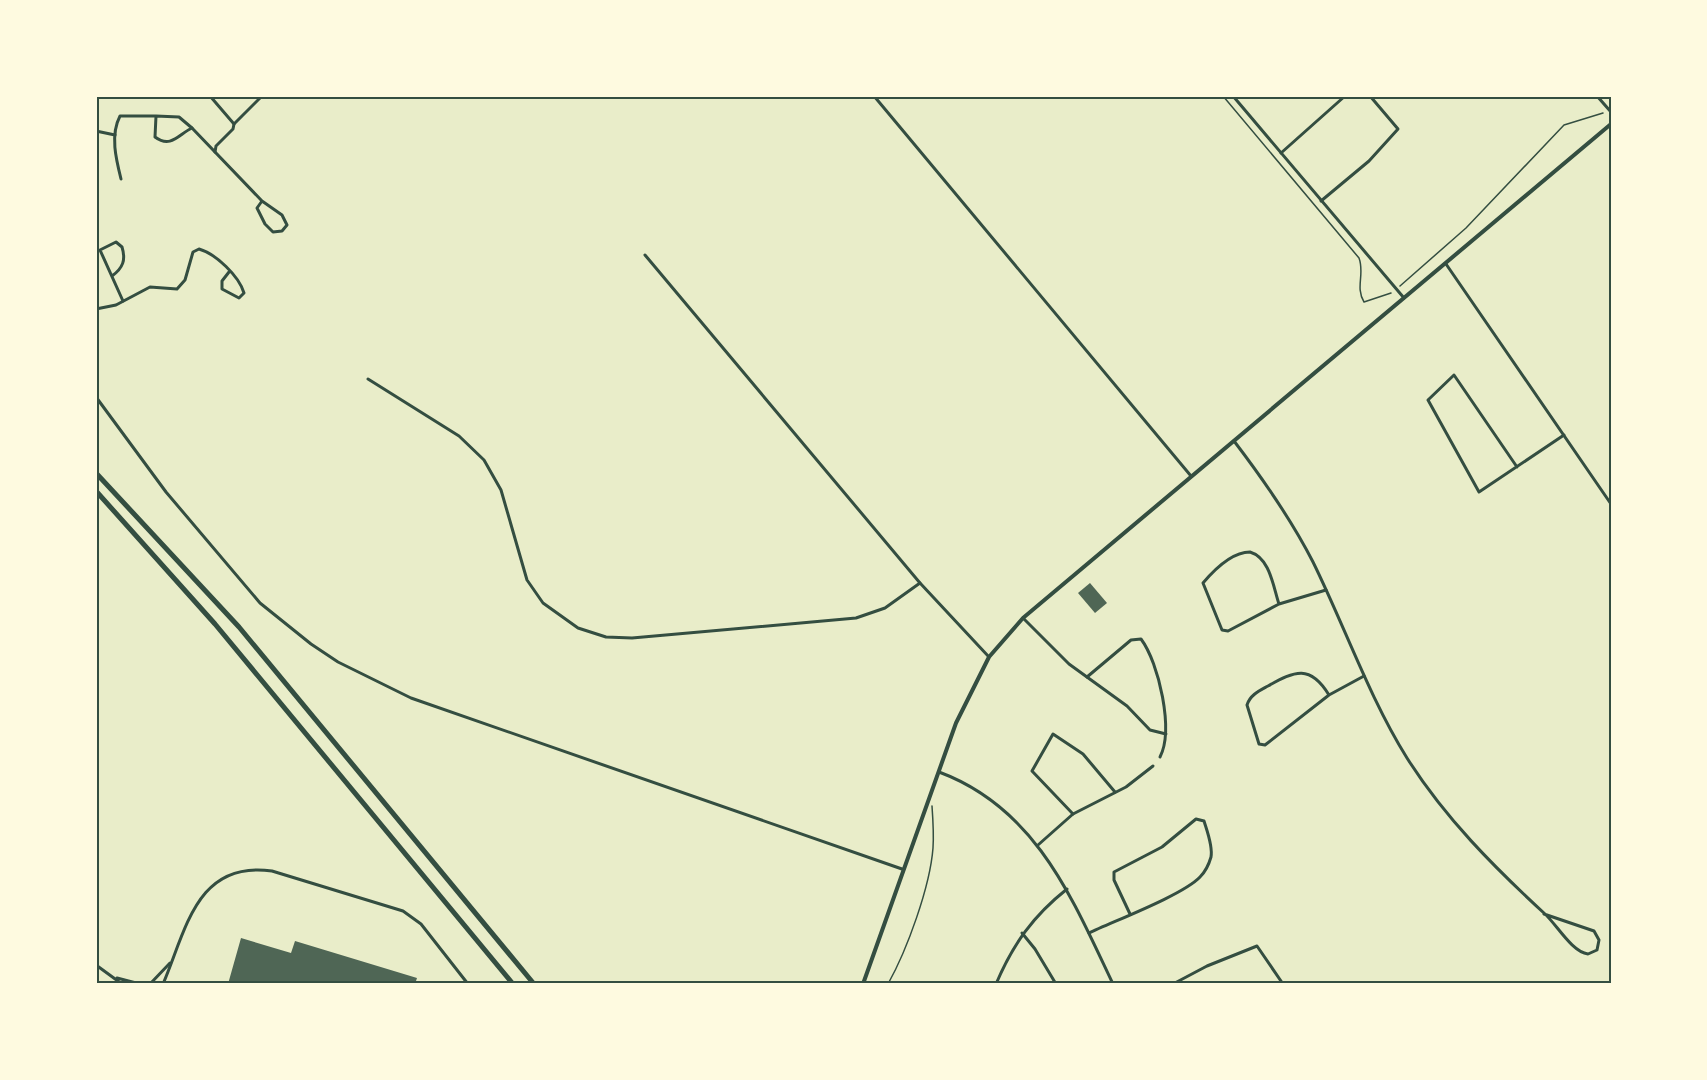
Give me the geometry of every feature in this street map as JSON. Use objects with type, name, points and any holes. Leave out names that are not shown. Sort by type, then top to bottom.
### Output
[{"type":"highway","points":[[96,473],[239,627],[534,984]]},
{"type":"highway","points":[[96,491],[215,624],[513,984]]},
{"type":"street","points":[[210,96],[234,124]]},
{"type":"street","points":[[215,152],[216,146],[233,129],[234,124],[262,96]]},
{"type":"street","points":[[873,96],[1191,476]]},
{"type":"street","points":[[1233,96],[1404,298]]},
{"type":"street","points":[[1281,153],[1345,96]]},
{"type":"street","points":[[1321,201],[1369,161],[1398,129],[1370,96]]},
{"type":"street","points":[[1597,96],[1610,111]]},
{"type":"street","points":[[121,180],[115,155],[115,135],[120,116],[179,117],[262,201],[282,215],[287,225],[282,231],[273,232],[265,224],[257,208],[262,201]]},
{"type":"street","points":[[156,116],[154,133],[158,139],[176,141],[192,128]]},
{"type":"street","points":[[863,984],[902,869],[956,723],[989,657],[1023,618],[1611,124]]},
{"type":"street","points":[[96,131],[115,135]]},
{"type":"street","points":[[112,276],[120,270],[124,259],[122,247],[116,242],[100,250],[123,301]]},
{"type":"street","points":[[96,309],[108,308],[150,287],[177,289],[185,280],[193,252],[199,249],[221,260],[244,290],[243,295],[239,298],[222,290],[222,281],[229,272]]},
{"type":"street","points":[[645,255],[920,583],[989,657]]},
{"type":"street","points":[[1446,264],[1611,504]]},
{"type":"street","points":[[1517,466],[1454,375],[1428,400],[1479,492],[1564,435]]},
{"type":"street","points":[[368,379],[459,436],[484,460],[501,490],[519,559],[531,587],[556,615],[591,633],[620,638],[650,637],[856,618],[885,608],[920,583]]},
{"type":"street","points":[[96,397],[166,492],[234,573],[282,622],[338,662],[411,698],[902,869]]},
{"type":"street","points":[[1234,441],[1293,526],[1326,590],[1364,676],[1407,758],[1441,806],[1510,884],[1583,953],[1597,950],[1599,940],[1594,931],[1544,914]]},
{"type":"street","points":[[1279,604],[1266,565],[1256,554],[1246,552],[1234,557],[1215,570],[1203,583],[1222,630],[1228,631],[1279,604],[1326,590]]},
{"type":"street","points":[[1023,618],[1069,664],[1127,706],[1150,730],[1166,734]]},
{"type":"street","points":[[1087,677],[1131,640],[1141,639],[1160,687],[1166,734],[1160,757]]},
{"type":"street","points":[[1329,695],[1316,678],[1299,672],[1289,674],[1249,698],[1247,705],[1254,734],[1259,744],[1265,745],[1329,695],[1364,676]]},
{"type":"street","points":[[1073,814],[1032,771],[1050,738],[1056,735],[1083,754],[1115,792]]},
{"type":"street","points":[[1038,845],[1073,814],[1115,792],[1153,766]]},
{"type":"street","points":[[938,771],[962,781],[993,802],[1038,845],[1067,889],[1113,984]]},
{"type":"street","points":[[1089,933],[1130,914],[1188,886],[1208,867],[1212,854],[1202,820],[1196,819],[1161,847],[1114,872],[1114,880],[1130,914]]},
{"type":"street","points":[[163,984],[189,915],[200,898],[225,878],[256,869],[325,887],[410,916],[421,924],[468,984]]},
{"type":"street","points":[[996,984],[1022,933],[1043,909],[1067,889]]},
{"type":"street","points":[[1022,933],[1035,949],[1056,984]]},
{"type":"street","points":[[1173,984],[1207,966],[1257,946],[1283,984]]},
{"type":"street","points":[[150,984],[171,962]]},
{"type":"street","points":[[96,965],[122,984]]},
{"type":"street","points":[[116,978],[140,984]]},
{"type":"path","points":[[1223,96],[1359,258],[1362,267],[1358,292],[1364,302],[1388,296],[1466,228],[1564,125],[1610,111]]},
{"type":"path","points":[[888,984],[899,964],[921,901],[933,849],[932,802]]},
{"type":"building","points":[[1090,583],[1107,603],[1095,613],[1078,593]]},
{"type":"building","points":[[241,938],[291,953],[295,941],[417,978],[415,984],[228,984]]}]
